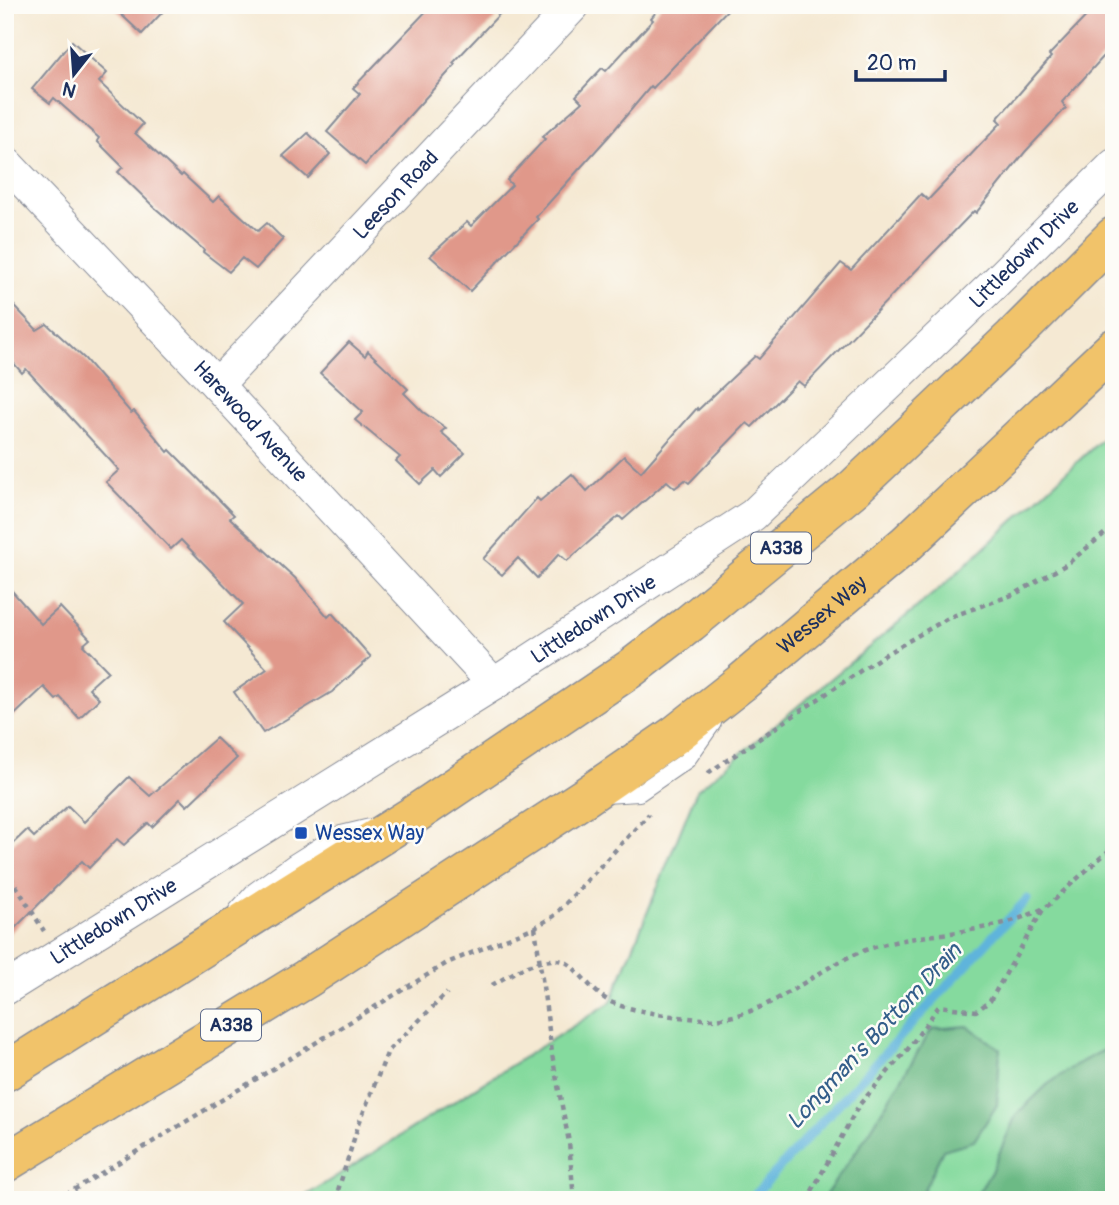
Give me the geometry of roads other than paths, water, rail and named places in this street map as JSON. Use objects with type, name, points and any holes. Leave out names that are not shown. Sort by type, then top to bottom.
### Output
[{"type":"highway","name":"A338","points":[[5,1072],[412,816],[630,669],[854,488],[1013,337],[1114,236]]},
{"type":"highway","name":"Wessex Way","points":[[5,1163],[306,979],[675,735],[906,544],[1114,348]]},
{"type":"street","name":"Leeson Road","points":[[217,385],[574,5]]},
{"type":"street","name":"Harewood Avenue","points":[[5,162],[217,385],[494,684]]},
{"type":"street","name":"Littledown Drive","points":[[5,989],[494,684],[753,516],[1114,165]]},
{"type":"waterway","name":"Longman's Bottom Drain","points":[[750,1200],[1027,899]]},
{"type":"place","name":"Wessex Way","points":[[301,833]]}]
